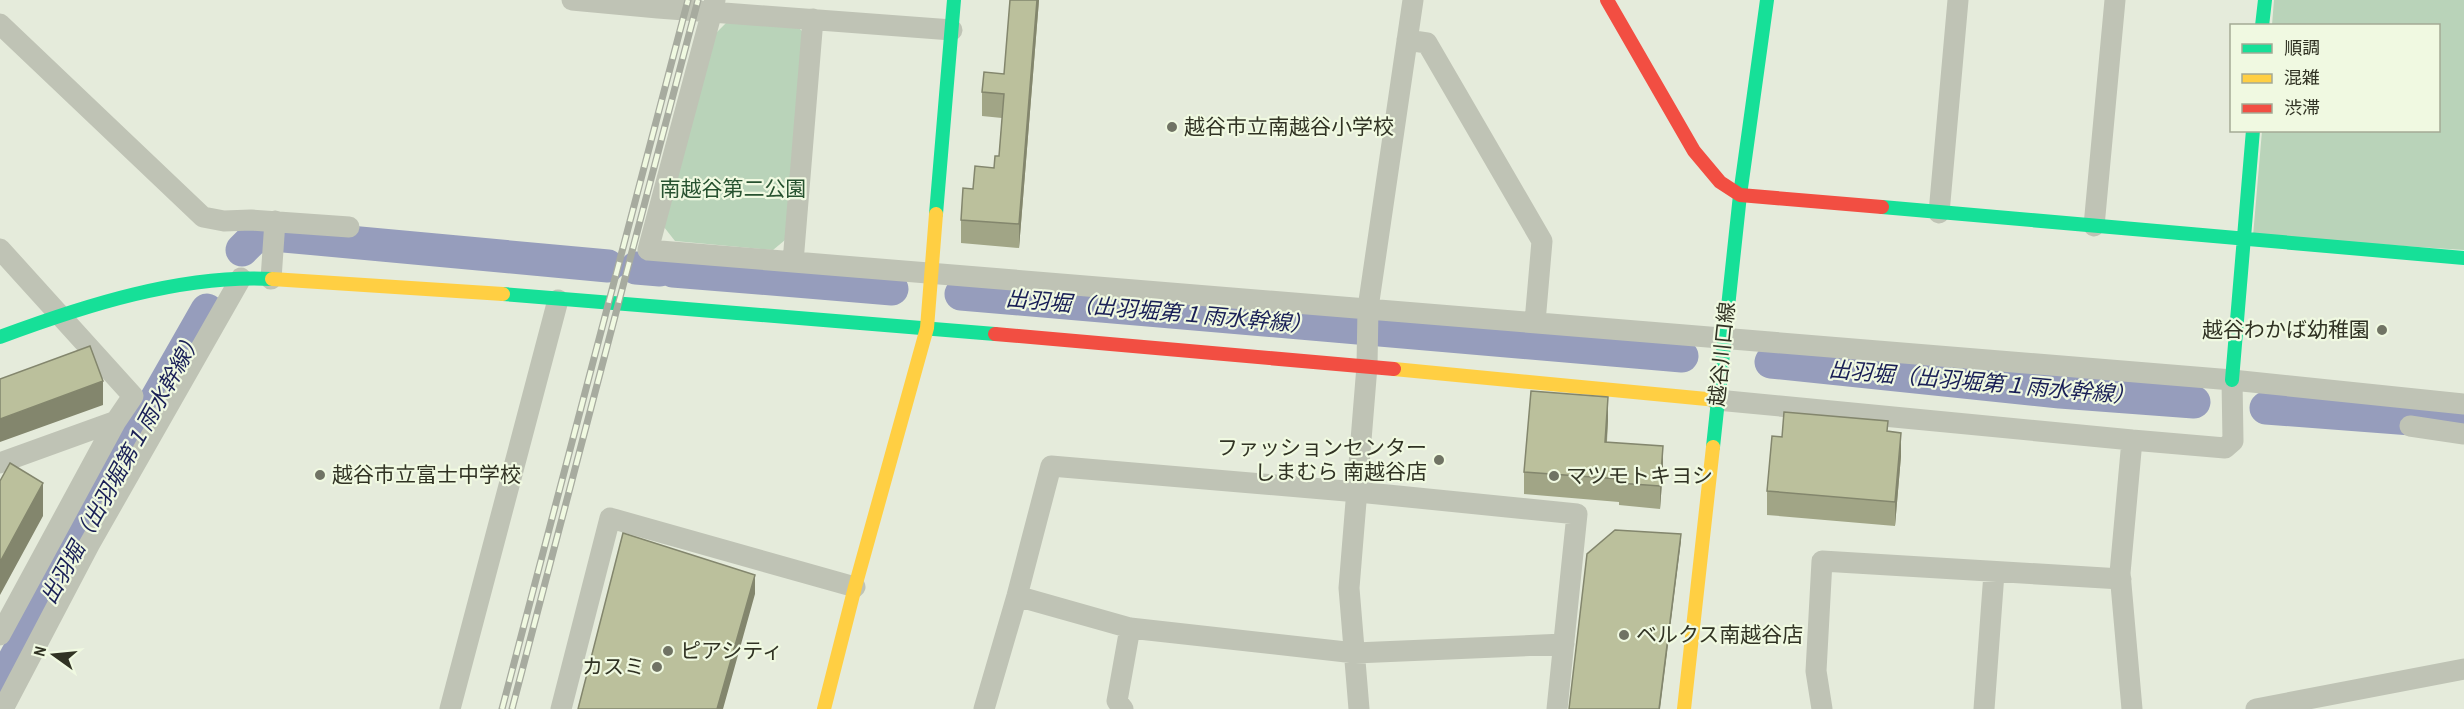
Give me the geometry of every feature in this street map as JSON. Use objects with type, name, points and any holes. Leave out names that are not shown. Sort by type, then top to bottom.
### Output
[{"type":"street","points":[[572,0],[714,6],[813,19],[952,30]]},
{"type":"street","points":[[824,709],[855,587],[927,328],[954,0]]},
{"type":"street","points":[[1359,709],[1349,588],[1367,366],[1368,308],[1413,0]]},
{"type":"street","points":[[1607,0],[1694,151],[1720,182],[1740,195],[2464,258]]},
{"type":"street","name":"越谷川口線","points":[[1684,709],[1740,195],[1767,0]]},
{"type":"street","points":[[1939,213],[1958,0]]},
{"type":"street","points":[[2094,226],[2115,0]]},
{"type":"street","points":[[2262,24],[2265,0]]},
{"type":"street","points":[[714,6],[648,250],[2232,380],[2464,404]]},
{"type":"street","points":[[793,262],[813,19]]},
{"type":"street","points":[[0,24],[203,217],[224,221],[275,221],[349,227]]},
{"type":"street","points":[[1407,40],[1427,43],[1542,240],[1535,322]]},
{"type":"street","points":[[0,337],[60,315],[114,299],[237,278],[271,279],[466,291],[1367,366],[2225,448],[2234,441],[2232,380],[2253,132]]},
{"type":"street","points":[[271,279],[275,221]]},
{"type":"street","points":[[0,249],[133,396],[116,422],[0,635]]},
{"type":"street","points":[[3,709],[100,524],[237,278]]},
{"type":"street","points":[[450,709],[558,300]]},
{"type":"street","points":[[0,463],[116,422]]},
{"type":"street","points":[[2410,426],[2464,434]]},
{"type":"street","points":[[2132,440],[2121,579],[2132,709]]},
{"type":"street","points":[[984,709],[1051,466],[1358,492],[1577,514],[1557,709]]},
{"type":"street","points":[[561,709],[610,518],[855,587]]},
{"type":"street","points":[[1822,709],[1816,671],[1822,561],[2121,579]]},
{"type":"street","points":[[1984,709],[1994,573]]},
{"type":"street","points":[[1017,596],[1130,628],[1355,653],[1564,644]]},
{"type":"street","points":[[1123,709],[1118,701],[1130,628]]},
{"type":"street","points":[[2256,709],[2285,706],[2464,669]]},
{"type":"green space","points":[[2274,0],[2464,0],[2464,250],[2253,236],[2262,132],[2440,132],[2440,24],[2272,24]]},
{"type":"green space","name":"南越谷第二公園","points":[[726,23],[798,27],[804,33],[785,240],[773,250],[675,241],[664,227],[716,33]]},
{"type":"building","points":[[1010,0],[1037,0],[1019,224],[961,220],[963,188],[973,189],[975,166],[994,168],[995,156],[999,156],[1004,94],[982,92],[984,72],[1004,74]]},
{"type":"building","points":[[90,346],[103,381],[0,419],[0,379]]},
{"type":"building","points":[[1531,391],[1608,397],[1605,442],[1663,446],[1660,486],[1619,483],[1619,479],[1524,472]]},
{"type":"building","points":[[1784,412],[1888,421],[1887,431],[1901,433],[1895,502],[1767,491],[1772,436],[1782,437]]},
{"type":"building","points":[[10,463],[43,483],[0,562],[0,481]]},
{"type":"building","name":"ベルクス南越谷店","points":[[1615,530],[1681,534],[1659,709],[1569,709],[1587,554]]},
{"type":"building","name":"ピアシティ","points":[[623,533],[755,575],[717,709],[578,709]]},
{"type":"waterway","name":"出羽堀（出羽堀第１雨水幹線）","points":[[242,250],[252,240],[265,234]]},
{"type":"waterway","name":"出羽堀（出羽堀第１雨水幹線）","points":[[284,236],[608,266]]},
{"type":"waterway","name":"出羽堀（出羽堀第１雨水幹線）","points":[[636,268],[660,270]]},
{"type":"waterway","name":"出羽堀（出羽堀第１雨水幹線）","points":[[673,271],[892,289]]},
{"type":"waterway","name":"出羽堀（出羽堀第１雨水幹線）","points":[[961,294],[1358,328]]},
{"type":"waterway","name":"出羽堀（出羽堀第１雨水幹線）","points":[[0,686],[207,310]]},
{"type":"waterway","name":"出羽堀（出羽堀第１雨水幹線）","points":[[1380,330],[1682,356]]},
{"type":"waterway","name":"出羽堀（出羽堀第１雨水幹線）","points":[[1771,362],[2060,392],[2194,402]]},
{"type":"waterway","name":"出羽堀（出羽堀第１雨水幹線）","points":[[2266,408],[2464,423]]},
{"type":"railway","points":[[502,709],[688,0]]},
{"type":"railway","points":[[512,709],[698,0]]},
{"type":"traffic: fast","points":[[936,214],[954,0]]},
{"type":"traffic: fast","points":[[1713,447],[1740,195],[1767,0]]},
{"type":"traffic: fast","points":[[2262,24],[2265,0]]},
{"type":"traffic: fast","points":[[2232,380],[2253,132]]},
{"type":"traffic: fast","points":[[1882,207],[2464,258]]},
{"type":"traffic: fast","points":[[0,337],[65,314],[133,294],[203,282],[272,279]]},
{"type":"traffic: fast","points":[[503,294],[995,334]]},
{"type":"traffic: slow","points":[[824,709],[855,587],[927,328],[936,214]]},
{"type":"traffic: slow","points":[[272,279],[503,294]]},
{"type":"traffic: slow","points":[[1394,369],[1717,400]]},
{"type":"traffic: slow","points":[[1684,709],[1713,447]]},
{"type":"traffic: jam","points":[[1607,0],[1694,151],[1720,182],[1740,195],[1882,207]]},
{"type":"traffic: jam","points":[[995,334],[1394,369]]},
{"type":"place","name":"越谷市立南越谷小学校","points":[[1172,127]]},
{"type":"place","name":"越谷わかば幼稚園","points":[[2382,330]]},
{"type":"place","name":"ファッションセンター しまむら 南越谷店","points":[[1439,460]]},
{"type":"place","name":"越谷市立富士中学校","points":[[320,475]]},
{"type":"place","name":"マツモトキヨシ","points":[[1554,476]]},
{"type":"place","name":"ベルクス南越谷店","points":[[1624,635]]},
{"type":"place","name":"ピアシティ","points":[[668,651]]},
{"type":"place","name":"カスミ","points":[[657,667]]}]
